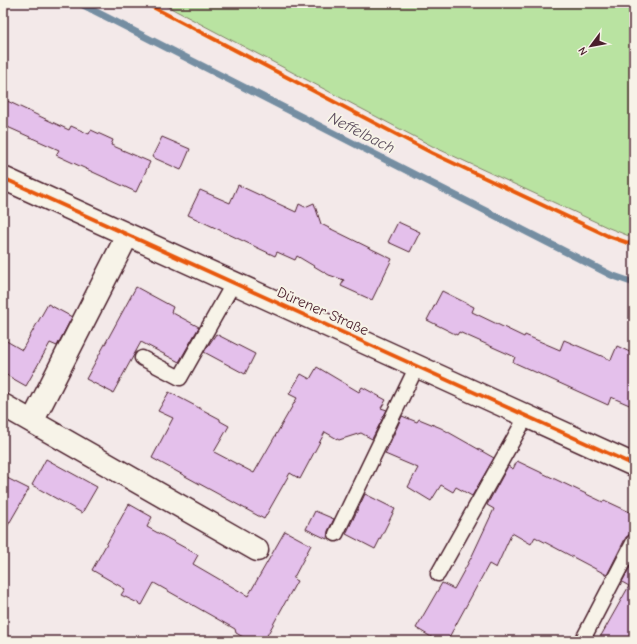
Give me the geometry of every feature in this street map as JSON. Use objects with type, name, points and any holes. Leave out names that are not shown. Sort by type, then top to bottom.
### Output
[{"type":"street","name":"Dürener Straße","points":[[3,178],[634,466]]},
{"type":"street","points":[[33,420],[128,236]]},
{"type":"street","points":[[3,405],[33,420],[257,550]]},
{"type":"lane","points":[[142,358],[180,378],[233,284]]},
{"type":"lane","points":[[336,534],[417,366]]},
{"type":"lane","points":[[438,574],[526,417]]},
{"type":"lane","points":[[582,641],[634,541]]},
{"type":"green space","points":[[161,3],[634,3],[634,238],[609,228],[434,147]]},
{"type":"building","points":[[3,99],[69,130],[71,126],[89,134],[91,130],[113,140],[111,145],[150,162],[136,192],[56,155],[59,150],[3,125]]},
{"type":"building","points":[[162,137],[190,149],[181,170],[152,157]]},
{"type":"building","points":[[238,185],[296,212],[299,204],[305,207],[314,203],[321,224],[392,259],[372,300],[341,286],[344,280],[329,275],[297,256],[295,260],[277,252],[275,256],[188,215],[200,190],[230,203]]},
{"type":"building","points":[[398,222],[420,232],[410,252],[388,242]]},
{"type":"building","points":[[136,287],[173,307],[171,312],[199,327],[179,362],[141,342],[113,393],[86,379]]},
{"type":"building","points":[[442,291],[474,307],[472,312],[524,337],[525,335],[560,350],[564,340],[611,360],[617,346],[634,354],[634,407],[611,397],[608,405],[513,362],[515,357],[459,332],[457,335],[427,320]]},
{"type":"building","points":[[48,304],[72,317],[57,346],[50,343],[26,386],[3,373],[3,339],[22,350]]},
{"type":"building","points":[[216,334],[255,354],[245,374],[204,352]]},
{"type":"building","points":[[317,367],[359,392],[362,387],[386,400],[381,408],[387,410],[372,439],[361,433],[339,440],[325,432],[300,479],[290,473],[264,519],[152,458],[173,418],[158,411],[169,392],[220,419],[220,421],[229,426],[214,452],[254,473],[297,398],[289,394],[301,374],[310,379]]},
{"type":"building","points":[[402,416],[417,422],[419,419],[441,428],[494,458],[472,496],[456,487],[453,492],[441,485],[431,501],[408,487],[418,468],[385,454]]},
{"type":"building","points":[[46,459],[97,487],[82,513],[32,485]]},
{"type":"building","points":[[517,461],[603,502],[604,500],[634,514],[634,533],[626,537],[607,575],[535,537],[531,544],[512,533],[496,568],[489,564],[447,641],[438,641],[416,628],[442,583],[454,589],[472,556],[494,509],[487,505],[508,466],[513,469]]},
{"type":"building","points":[[3,476],[29,489],[3,534]]},
{"type":"building","points":[[365,494],[395,509],[375,549],[346,534]]},
{"type":"building","points":[[129,504],[152,517],[147,527],[198,555],[193,564],[248,596],[285,531],[311,545],[293,579],[297,581],[264,641],[250,641],[236,633],[235,629],[154,583],[142,605],[121,595],[125,589],[92,570]]},
{"type":"building","points":[[315,511],[334,519],[328,531],[327,539],[306,529]]},
{"type":"building","points":[[634,559],[634,641],[598,641],[629,586],[622,582]]},
{"type":"waterway","name":"Neffelbach","points":[[79,3],[611,275],[634,283]]},
{"type":"cycle path","points":[[145,3],[432,153],[608,236],[634,245]]},
{"type":"cycle path","points":[[3,178],[634,465]]}]
